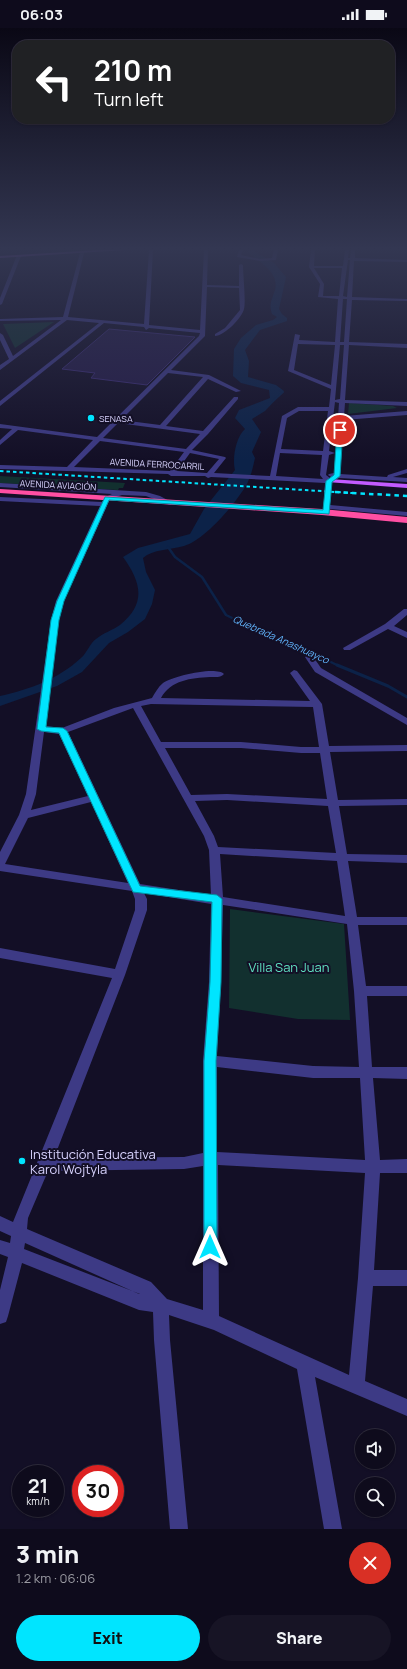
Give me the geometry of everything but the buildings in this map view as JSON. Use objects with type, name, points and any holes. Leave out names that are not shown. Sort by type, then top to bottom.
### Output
[{"type":"highway","name":"AVENIDA AVIACIÓN","points":[[0,491],[106,501],[327,510],[407,520]]},
{"type":"main road","name":"AVENIDA FERROCARRIL","points":[[329,483],[407,486]]},
{"type":"main road","name":"AVENIDA FERROCARRIL","points":[[329,483],[407,490]]},
{"type":"street","points":[[0,321],[21,320]]},
{"type":"street","points":[[0,368],[63,320]]},
{"type":"street","points":[[81,320],[146,327]]},
{"type":"street","points":[[84,320],[203,333]]},
{"type":"street","points":[[146,320],[146,327]]},
{"type":"street","points":[[69,468],[203,333],[204,320]]},
{"type":"street","points":[[217,335],[227,329],[235,320]]},
{"type":"street","points":[[339,320],[334,388],[323,475],[329,483],[327,510],[407,514]]},
{"type":"street","points":[[329,483],[337,476],[349,320]]},
{"type":"street","points":[[0,404],[102,323]]},
{"type":"street","points":[[297,334],[297,342],[291,371],[334,388]]},
{"type":"street","points":[[0,336],[12,359]]},
{"type":"street","points":[[297,342],[407,346]]},
{"type":"street","points":[[166,371],[207,376],[237,395],[206,433],[188,451],[171,474]]},
{"type":"street","points":[[161,427],[207,376]]},
{"type":"street","points":[[332,401],[407,404]]},
{"type":"street","points":[[273,475],[284,416],[298,409],[331,409]]},
{"type":"street","points":[[329,419],[407,413]]},
{"type":"street","points":[[116,421],[206,433]]},
{"type":"street","points":[[0,426],[188,451],[223,458],[208,476]]},
{"type":"street","points":[[0,443],[18,428]]},
{"type":"street","points":[[277,451],[338,453]]},
{"type":"street","name":"AVENIDA FERROCARRIL","points":[[0,467],[69,468],[329,483]]},
{"type":"street","points":[[384,478],[407,471]]},
{"type":"street","points":[[323,475],[407,480]]},
{"type":"street","points":[[0,485],[146,494],[158,497],[170,503]]},
{"type":"street","points":[[0,499],[106,501],[120,492]]},
{"type":"street","points":[[0,863],[24,815],[31,794],[55,620],[60,601],[106,501]]},
{"type":"street","points":[[347,648],[388,626],[407,611]]},
{"type":"street","points":[[388,626],[407,635]]},
{"type":"street","points":[[309,657],[318,670],[407,722]]},
{"type":"street","points":[[294,673],[317,704],[326,749],[352,921],[360,991],[373,1167],[366,1278],[356,1386]]},
{"type":"street","points":[[155,701],[159,691],[173,681],[181,678],[220,674]]},
{"type":"street","points":[[41,729],[63,731],[136,705],[155,701],[317,704]]},
{"type":"street","points":[[136,705],[188,798],[214,850],[217,899],[215,982],[210,1061],[211,1321]]},
{"type":"street","points":[[0,1316],[13,1272],[21,1218],[119,975],[141,910],[141,900],[63,731]]},
{"type":"street","points":[[159,745],[209,744],[301,750],[326,749],[332,751],[407,748]]},
{"type":"street","points":[[188,798],[227,797],[333,803],[407,802]]},
{"type":"street","points":[[24,815],[94,798]]},
{"type":"street","points":[[214,850],[342,858],[407,859]]},
{"type":"street","points":[[0,867],[136,890],[217,899],[352,921],[407,921]]},
{"type":"street","points":[[0,953],[119,975]]},
{"type":"street","points":[[360,991],[407,991]]},
{"type":"street","points":[[210,1061],[313,1072],[407,1073]]},
{"type":"street","points":[[44,1164],[184,1163],[210,1158],[373,1167],[407,1166]]},
{"type":"street","points":[[0,1222],[145,1288],[161,1304],[162,1340],[179,1529]]},
{"type":"street","points":[[0,1247],[138,1302],[161,1304],[211,1321],[304,1364],[407,1408]]},
{"type":"street","points":[[366,1278],[407,1278]]},
{"type":"street","points":[[304,1364],[333,1529]]},
{"type":"green space","points":[[54,322],[15,348],[3,324]]},
{"type":"green space","points":[[349,403],[393,406],[397,408],[348,414]]},
{"type":"green space","points":[[0,476],[125,483],[123,488],[119,488],[118,490],[0,483]]},
{"type":"green space","name":"Villa San Juan","points":[[230,909],[344,924],[350,1020],[298,1019],[229,1008]]},
{"type":"water","points":[[273,320],[287,320],[260,330],[245,350],[249,361],[248,377],[276,385],[284,391],[265,411],[252,419],[261,432],[252,452],[255,458],[251,475],[242,492],[210,529],[192,542],[184,546],[157,551],[143,558],[146,572],[155,590],[152,604],[145,619],[128,632],[109,643],[82,672],[57,686],[0,706],[0,696],[44,682],[63,672],[83,656],[94,641],[120,625],[129,617],[138,600],[138,592],[134,575],[123,557],[138,548],[190,534],[204,509],[235,470],[234,460],[237,442],[245,429],[235,418],[239,410],[270,398],[269,390],[241,383],[233,376],[234,349],[241,338],[256,325]]},
{"type":"waterway","name":"Quebrada Anashuayco","points":[[273,401],[283,392],[280,390]]},
{"type":"waterway","name":"Quebrada Anashuayco","points":[[168,547],[175,557],[202,577],[226,615],[271,637],[304,649],[339,666]]},
{"type":"waterway","name":"Quebrada Anashuayco","points":[[337,665],[388,686],[407,697]]},
{"type":"railway","points":[[0,471],[344,492]]},
{"type":"railway","points":[[335,492],[344,492]]},
{"type":"railway","points":[[344,492],[407,496]]},
{"type":"railway","points":[[344,492],[352,493]]},
{"type":"place","name":"SENASA","points":[[91,418]]},
{"type":"place","name":"Institución Educativa Karol Wojtyla","points":[[22,1161]]},
{"type":"route","points":[[210,1247],[210,1061],[215,982],[217,899],[136,890],[63,731],[41,729],[45,687],[55,620],[60,601],[107,498],[326,512],[329,481],[337,476],[340,430]]}]
